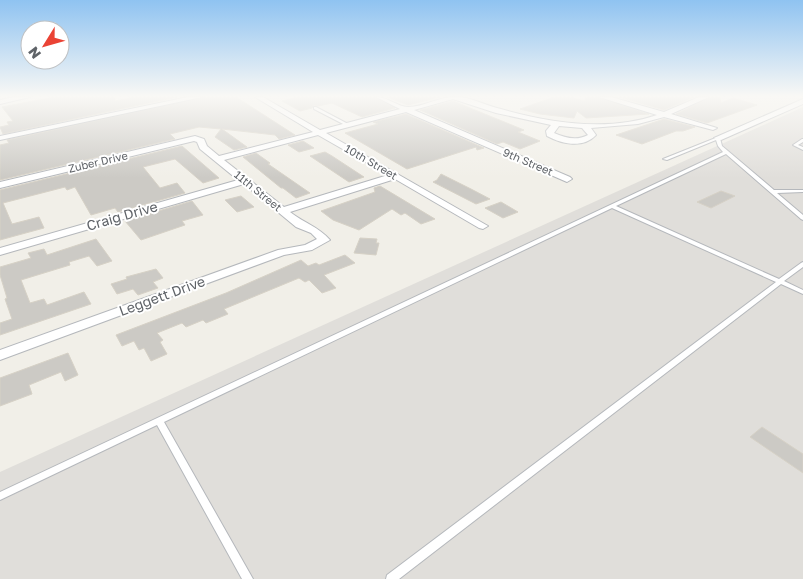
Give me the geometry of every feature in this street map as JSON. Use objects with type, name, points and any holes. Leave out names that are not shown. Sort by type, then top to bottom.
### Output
[{"type":"street","points":[[0,138],[68,124]]},
{"type":"street","name":"10th Street","points":[[305,124],[483,226]]},
{"type":"street","points":[[218,159],[352,124]]},
{"type":"street","name":"9th Street","points":[[440,124],[567,179]]},
{"type":"street","points":[[556,124],[550,131],[550,134],[570,140],[590,138],[592,135],[585,126]]},
{"type":"street","points":[[556,124],[585,126],[612,124]]},
{"type":"street","points":[[700,124],[713,128]]},
{"type":"street","points":[[718,138],[751,124]]},
{"type":"street","name":"11th Street","points":[[195,138],[201,141],[203,147],[300,225],[315,231],[324,240]]},
{"type":"street","name":"Zuber Drive","points":[[0,185],[195,138]]},
{"type":"street","points":[[283,211],[394,176]]},
{"type":"street","name":"Craig Drive","points":[[0,252],[245,181]]},
{"type":"street","name":"Leggett Drive","points":[[0,356],[282,252],[308,248],[324,240]]},
{"type":"lane","points":[[665,159],[718,138],[720,146],[726,152],[803,218]]},
{"type":"lane","points":[[803,140],[795,144],[803,149]]},
{"type":"lane","points":[[0,496],[726,152]]},
{"type":"lane","points":[[772,192],[803,191]]},
{"type":"lane","points":[[612,206],[803,292]]},
{"type":"lane","points":[[391,579],[803,264]]},
{"type":"lane","points":[[159,421],[248,579]]},
{"type":"shaded area","points":[[766,124],[803,124],[803,579],[0,579],[0,472]]},
{"type":"building","points":[[50,124],[3,134],[0,127]]},
{"type":"building","points":[[80,124],[278,124],[295,135],[279,139],[275,135],[222,129],[247,147],[234,150],[215,137],[221,129],[199,127],[170,134],[175,139],[0,180],[0,145],[9,143],[7,140]]},
{"type":"building","points":[[378,124],[429,124],[484,148],[477,150],[476,147],[407,169],[345,133]]},
{"type":"building","points":[[452,124],[509,124],[524,130],[518,132],[540,141],[520,149],[503,142],[497,144]]},
{"type":"building","points":[[649,124],[683,124],[695,127],[676,131],[642,144],[616,135]]},
{"type":"building","points":[[303,141],[314,148],[299,152],[288,145]]},
{"type":"building","points":[[182,146],[219,178],[203,183],[175,159],[143,167],[160,188],[177,183],[185,193],[118,212],[115,208],[91,215],[75,187],[67,190],[65,187],[3,203],[12,224],[39,217],[44,228],[0,240],[0,190]]},
{"type":"building","points":[[325,152],[364,177],[349,182],[310,156]]},
{"type":"building","points":[[256,153],[270,163],[268,164],[310,193],[296,198],[243,157]]},
{"type":"building","points":[[441,174],[490,199],[476,204],[433,182]]},
{"type":"building","points":[[380,186],[435,219],[421,224],[405,213],[401,215],[392,209],[359,230],[333,220],[321,211],[375,192],[374,188]]},
{"type":"building","points":[[721,191],[735,196],[711,208],[697,202]]},
{"type":"building","points":[[241,196],[254,207],[237,212],[225,200]]},
{"type":"building","points":[[192,201],[203,215],[182,221],[185,225],[141,240],[125,221]]},
{"type":"building","points":[[501,202],[518,212],[503,218],[485,208]]},
{"type":"building","points":[[360,238],[377,239],[376,243],[379,243],[376,255],[354,253]]},
{"type":"building","points":[[96,239],[112,261],[97,266],[89,256],[69,262],[70,265],[21,280],[30,303],[44,299],[47,305],[84,292],[91,304],[0,335],[0,323],[12,319],[5,299],[7,298],[0,275],[0,267],[31,258],[28,253],[44,249],[47,255]]},
{"type":"building","points":[[345,255],[355,263],[324,275],[336,288],[322,293],[309,280],[305,282],[299,278],[224,309],[228,314],[206,323],[203,320],[186,327],[182,323],[157,333],[163,340],[160,342],[167,354],[151,361],[144,348],[139,350],[134,341],[122,346],[116,335],[226,293],[301,260],[308,266],[316,263],[319,265]]},
{"type":"building","points":[[156,269],[163,278],[153,282],[158,288],[138,295],[133,289],[117,294],[111,284],[127,279],[126,277]]},
{"type":"building","points":[[68,353],[78,375],[65,381],[61,372],[29,385],[32,394],[0,406],[0,378]]},
{"type":"building","points":[[762,427],[803,454],[803,473],[750,437]]}]
